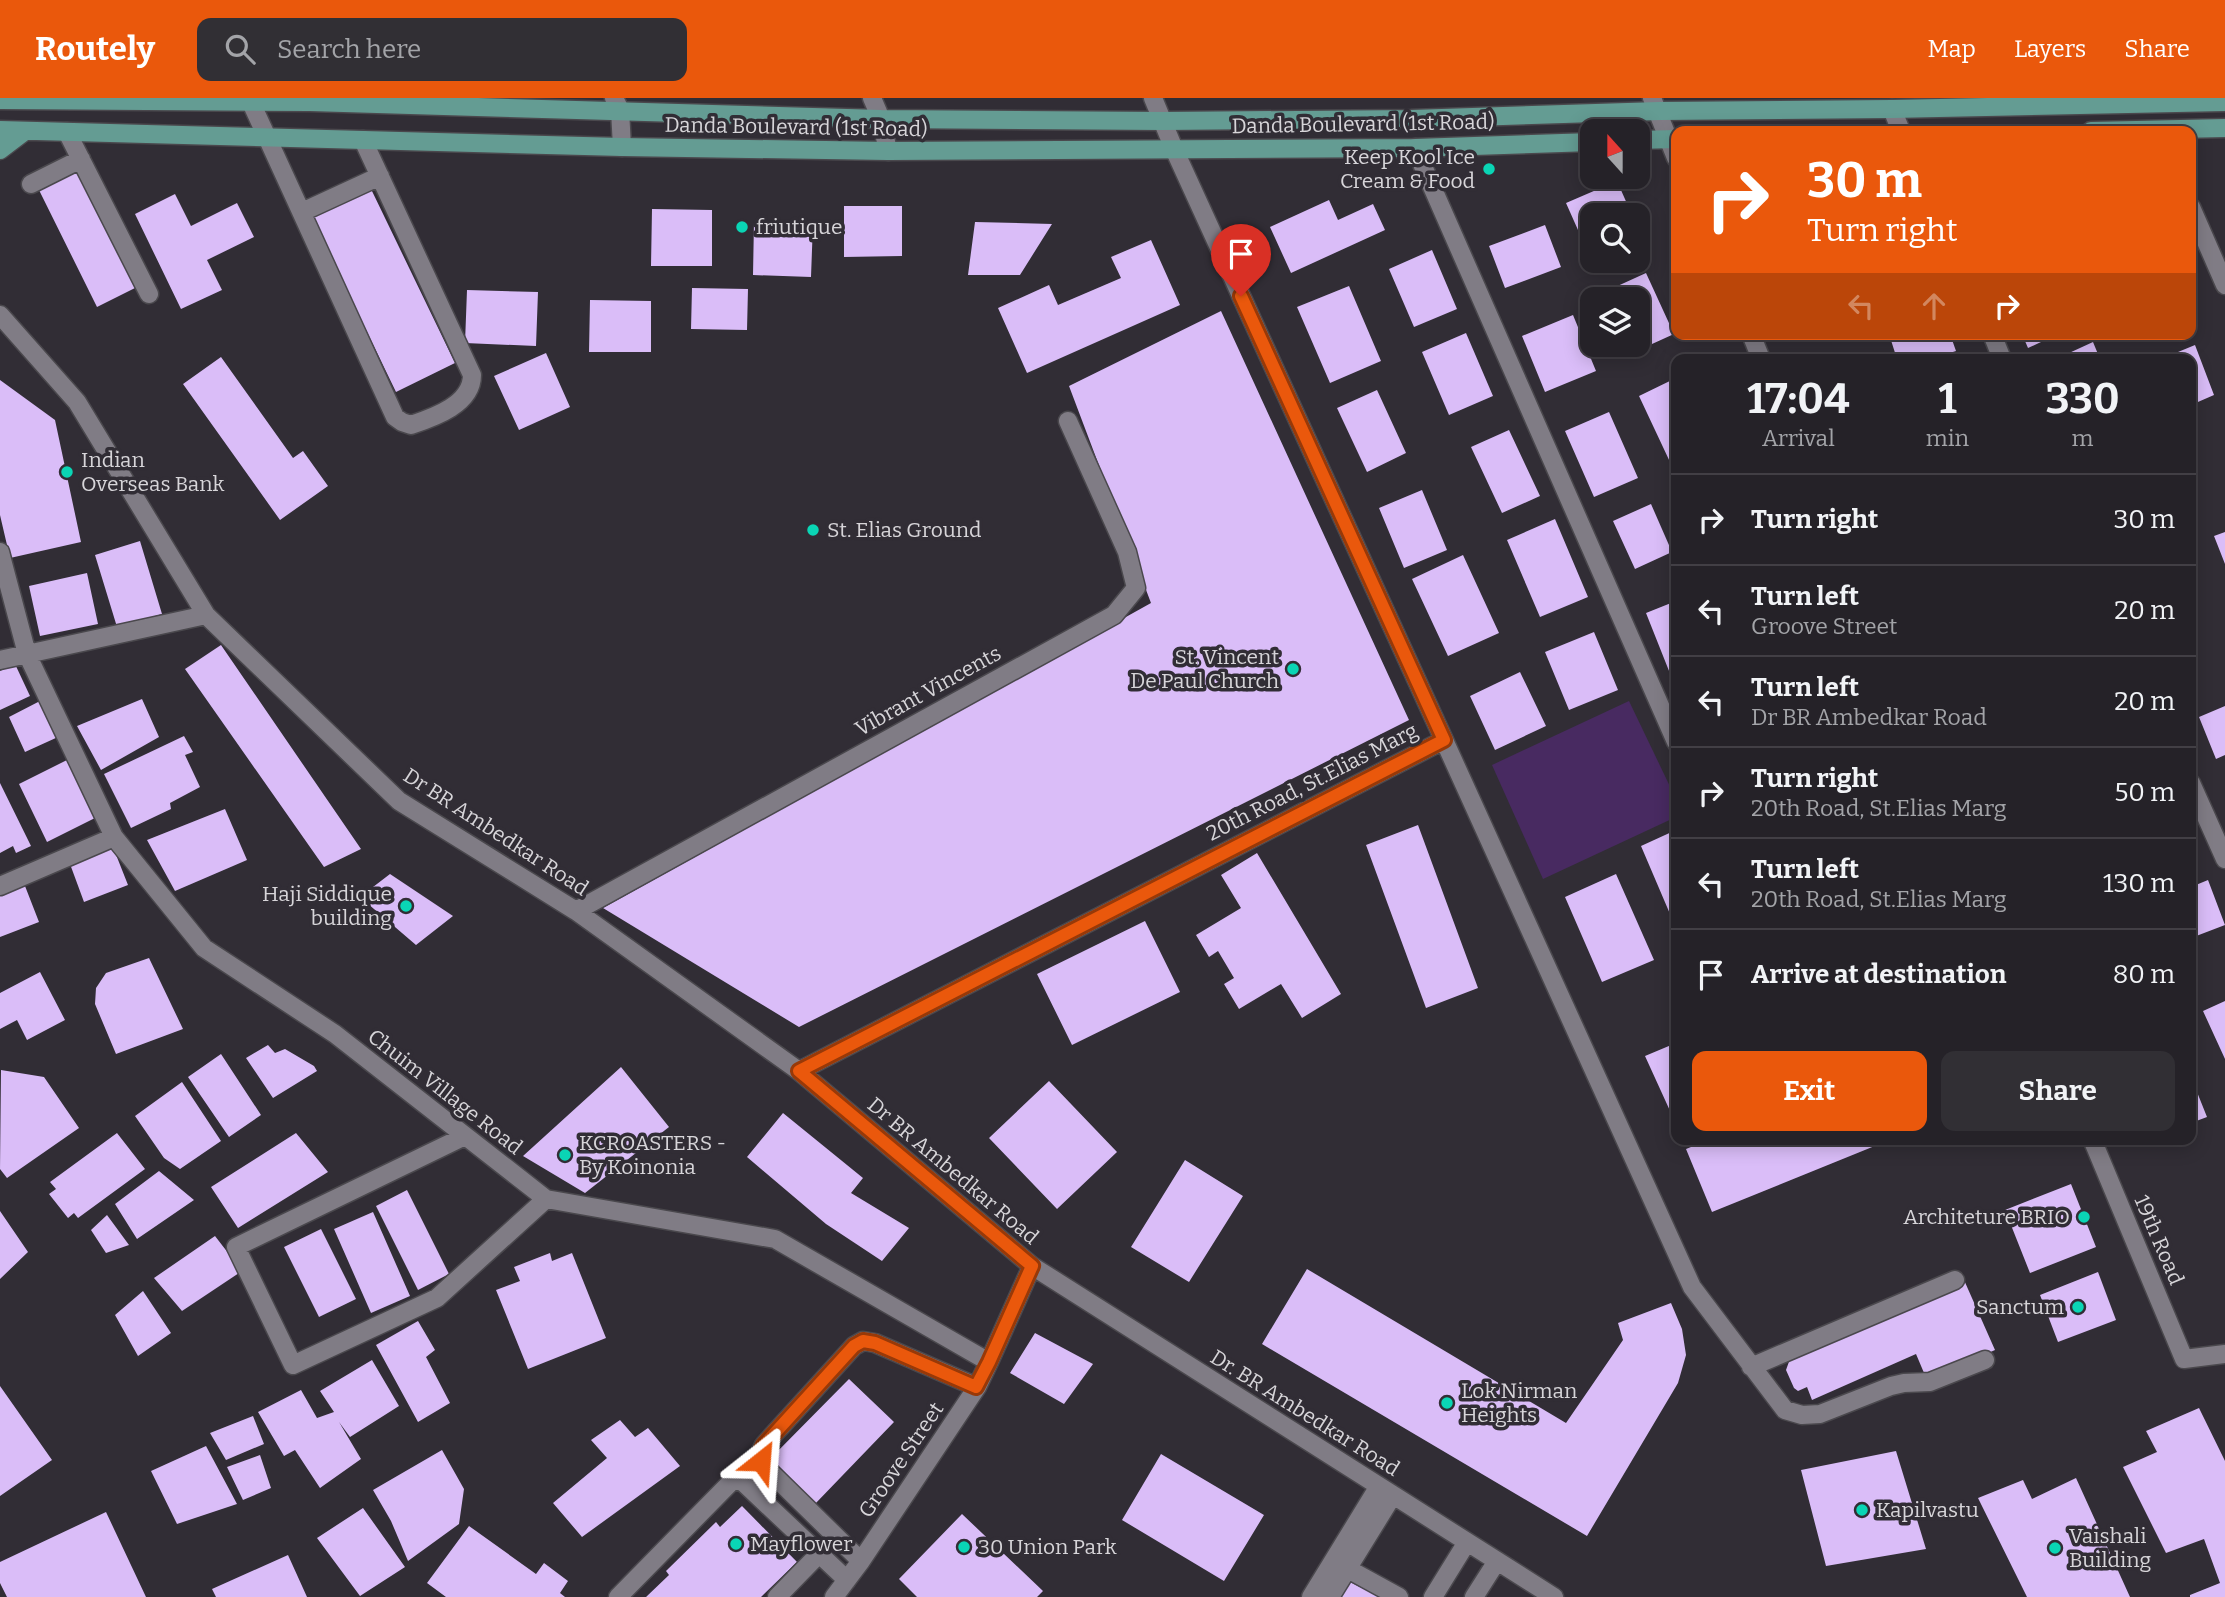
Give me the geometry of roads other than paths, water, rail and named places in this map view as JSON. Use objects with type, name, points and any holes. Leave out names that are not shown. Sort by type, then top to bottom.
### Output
[{"type":"main road","points":[[0,100],[204,99],[617,104],[881,119],[1163,121],[1411,119],[1656,105],[1892,109],[2144,101],[2225,102]]},
{"type":"main road","points":[[2196,129],[2225,128]]},
{"type":"main road","name":"Danda Boulevard (1st Road)","points":[[0,130],[622,147],[888,151],[1415,148],[1580,142]]},
{"type":"main road","points":[[0,150],[25,131]]},
{"type":"main road","points":[[1650,140],[1671,139]]},
{"type":"street","points":[[872,98],[881,119],[888,151]]},
{"type":"street","name":"20th Road, St.Elias Marg","points":[[799,1071],[1444,740],[1153,98]]},
{"type":"street","points":[[250,100],[395,417],[411,425],[461,402],[472,385],[472,376],[363,140]]},
{"type":"street","points":[[2144,101],[2155,126]]},
{"type":"street","points":[[617,104],[622,147]]},
{"type":"street","points":[[1656,105],[1671,137]]},
{"type":"street","points":[[1892,109],[1899,126]]},
{"type":"street","points":[[67,132],[149,294]]},
{"type":"street","points":[[1415,148],[1671,731]]},
{"type":"street","points":[[31,184],[81,159]]},
{"type":"street","points":[[302,212],[380,176]]},
{"type":"street","points":[[2196,218],[2225,285]]},
{"type":"street","name":"Dr BR Ambedkar Road","points":[[0,315],[77,402],[206,615],[399,801],[576,911],[799,1071],[1032,1266]]},
{"type":"street","name":"Vibrant Vincents","points":[[576,911],[1114,615],[1136,588],[1127,551],[1068,421]]},
{"type":"street","name":"Chuim Village Road","points":[[0,552],[27,654],[114,837],[204,948],[335,1034],[547,1199],[775,1239],[989,1362]]},
{"type":"street","points":[[0,660],[206,615]]},
{"type":"street","points":[[1444,740],[1692,1287],[1785,1410],[1802,1415],[1820,1414],[1903,1383],[1930,1382],[1985,1360]]},
{"type":"street","points":[[2196,794],[2225,859]]},
{"type":"street","points":[[0,886],[114,837]]},
{"type":"street","points":[[466,1136],[236,1247],[293,1365],[437,1298],[547,1199]]},
{"type":"street","name":"19th Road","points":[[2095,1145],[2184,1359],[2225,1354]]},
{"type":"street","name":"Groove Street","points":[[834,1597],[861,1561],[976,1387],[1032,1266]]},
{"type":"street","name":"Dr. BR Ambedkar Road","points":[[1032,1266],[1554,1597]]},
{"type":"street","points":[[1751,1367],[1955,1280]]},
{"type":"street","points":[[861,1561],[764,1466],[760,1453],[764,1445],[854,1346],[863,1341],[875,1343],[976,1387]]},
{"type":"street","points":[[618,1597],[733,1480],[743,1482],[848,1580]]},
{"type":"street","points":[[1330,1597],[1348,1569],[1386,1490]]},
{"type":"street","points":[[1311,1597],[1386,1490]]},
{"type":"street","points":[[1433,1597],[1467,1542]]},
{"type":"street","points":[[777,1597],[819,1554]]},
{"type":"street","points":[[1475,1597],[1497,1561]]},
{"type":"street","points":[[1348,1569],[1399,1597]]},
{"type":"place","name":"Keep Kool Ice Cream & Food","points":[[1489,169]]},
{"type":"place","name":"friutique","points":[[742,227]]},
{"type":"place","name":"Indian Overseas Bank","points":[[67,472]]},
{"type":"place","name":"St. Elias Ground","points":[[813,530]]},
{"type":"place","name":"St. Vincent De Paul Church","points":[[1293,669]]},
{"type":"place","name":"Haji Siddique building","points":[[406,906]]},
{"type":"place","name":"KCROASTERS - By Koinonia","points":[[565,1155]]},
{"type":"place","name":"Architeture BRIO","points":[[2084,1217]]},
{"type":"place","name":"Sanctum","points":[[2078,1307]]},
{"type":"place","name":"Lok Nirman Heights","points":[[1447,1403]]},
{"type":"place","name":"Kapilvastu","points":[[1862,1510]]},
{"type":"place","name":"Mayflower","points":[[736,1544]]},
{"type":"place","name":"30 Union Park","points":[[964,1547]]},
{"type":"place","name":"Vaishali Building","points":[[2055,1548]]}]
